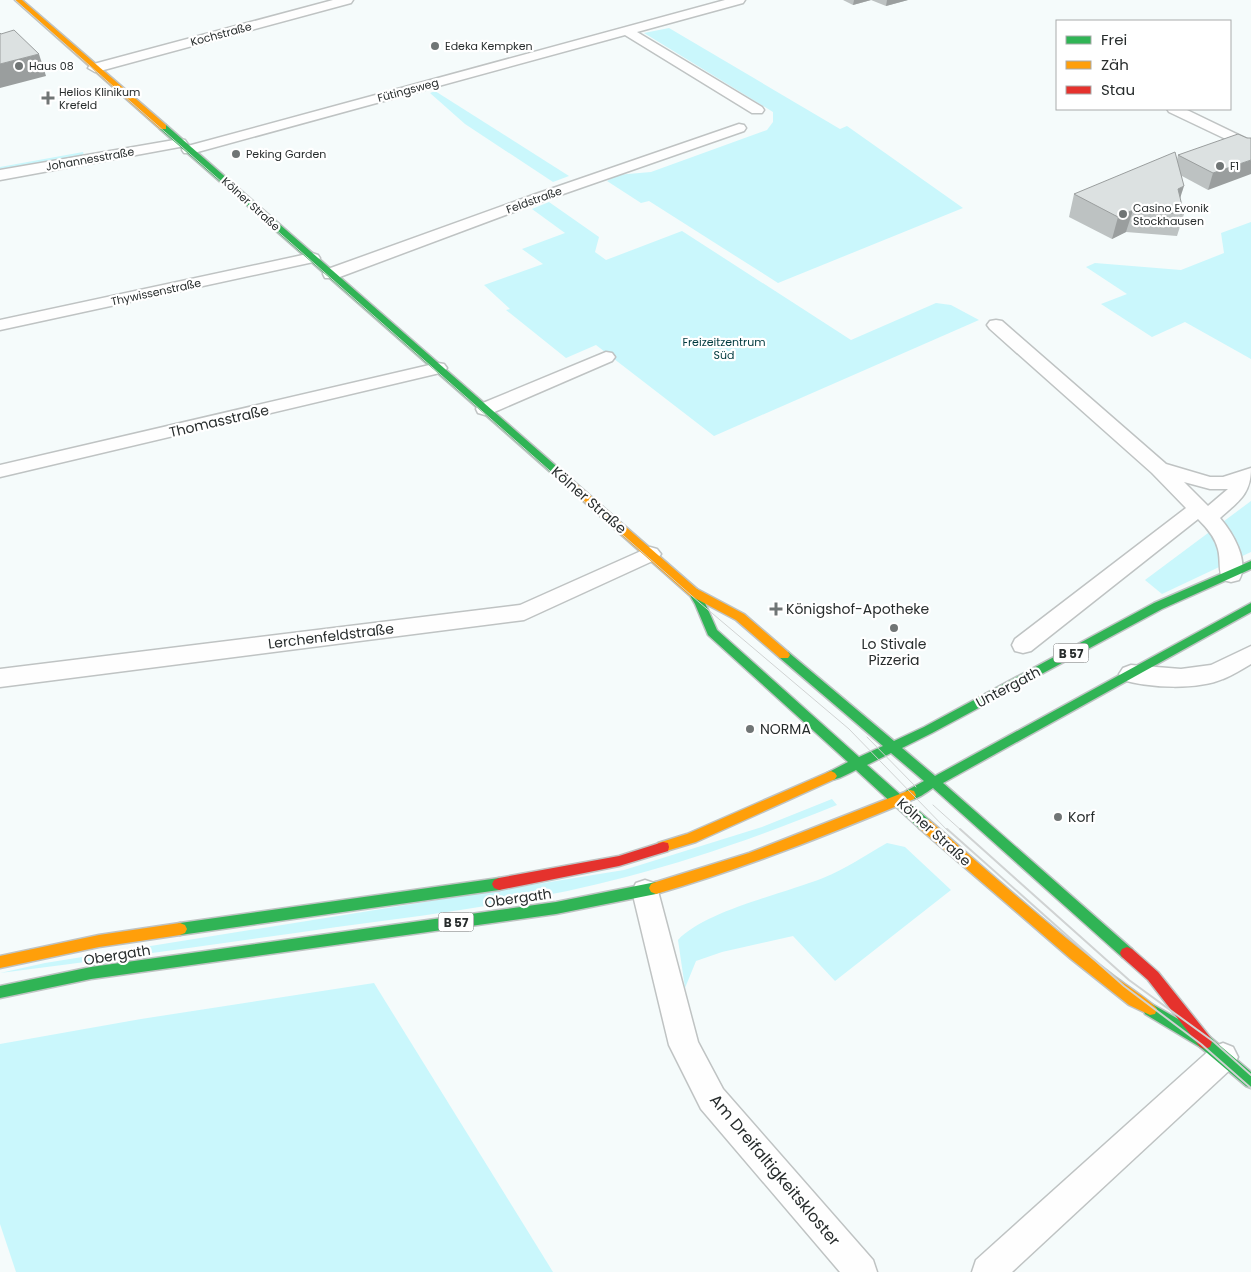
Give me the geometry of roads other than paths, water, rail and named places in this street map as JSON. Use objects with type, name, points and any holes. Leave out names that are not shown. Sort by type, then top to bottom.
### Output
[{"type":"main road","name":"Kölner Straße","points":[[18,0],[694,592],[740,617],[935,782],[1153,976],[1214,1049],[1251,1081]]},
{"type":"main road","name":"Untergath","points":[[893,746],[928,730],[1158,606],[1251,565]]},
{"type":"main road","name":"Kölner Straße","points":[[694,592],[712,632],[898,800],[1076,955],[1134,1000],[1214,1049]]},
{"type":"main road","name":"B 57","points":[[935,782],[1251,607]]},
{"type":"main road","name":"Obergath","points":[[0,962],[99,941],[484,886],[542,877],[619,861],[691,838],[893,746]]},
{"type":"main road","name":"Obergath","points":[[0,992],[91,973],[556,908],[645,891],[708,874],[772,852],[898,800],[935,782]]},
{"type":"street","name":"Kochstraße","points":[[95,68],[347,0]]},
{"type":"street","name":"Fütingsweg","points":[[185,146],[739,0]]},
{"type":"street","points":[[627,31],[757,110]]},
{"type":"street","points":[[1176,110],[1251,147]]},
{"type":"street","name":"Feldstraße","points":[[331,274],[538,198],[739,128]]},
{"type":"street","name":"Johannesstraße","points":[[0,175],[185,146]]},
{"type":"street","name":"Thywissenstraße","points":[[0,325],[312,258]]},
{"type":"street","points":[[996,325],[1159,469],[1203,513],[1223,535],[1229,550],[1231,575]]},
{"type":"street","points":[[485,409],[606,357]]},
{"type":"street","name":"Thomasstraße","points":[[0,471],[438,368]]},
{"type":"street","points":[[1159,469],[1210,483],[1225,483],[1246,475]]},
{"type":"street","points":[[1023,645],[1203,513],[1236,493],[1246,475]]},
{"type":"street","name":"Lerchenfeldstraße","points":[[0,678],[524,612],[650,554]]},
{"type":"street","points":[[1131,674],[1181,678],[1216,673],[1251,654]]},
{"type":"street","name":"Am Dreifaltigkeitskloster","points":[[645,891],[684,1046],[712,1099],[861,1272]]},
{"type":"street","points":[[0,951],[48,951]]},
{"type":"street","points":[[988,1272],[1214,1049]]},
{"type":"tram line","points":[[15,0],[700,603],[849,729],[948,831]]},
{"type":"tram line","points":[[867,737],[916,787]]},
{"type":"tram line","points":[[933,805],[962,831]]},
{"type":"tram line","points":[[947,829],[1124,986],[1201,1044],[1251,1088]]},
{"type":"tram line","points":[[960,829],[1129,980],[1214,1042],[1251,1075]]},
{"type":"place","name":"Edeka Kempken","points":[[435,46]]},
{"type":"place","name":"Haus 08","points":[[19,66]]},
{"type":"place","name":"Helios Klinikum Krefeld","points":[[48,98]]},
{"type":"place","name":"Peking Garden","points":[[236,154]]},
{"type":"place","name":"F1","points":[[1220,166]]},
{"type":"place","name":"Casino Evonik Stockhausen","points":[[1123,214]]},
{"type":"place","name":"Königshof-Apotheke","points":[[776,609]]},
{"type":"place","name":"Lo Stivale Pizzeria","points":[[894,628]]},
{"type":"place","name":"NORMA","points":[[750,729]]},
{"type":"place","name":"Korf","points":[[1058,817]]},
{"type":"park label","name":"Freizeitzentrum Süd","points":[[724,348]]}]
